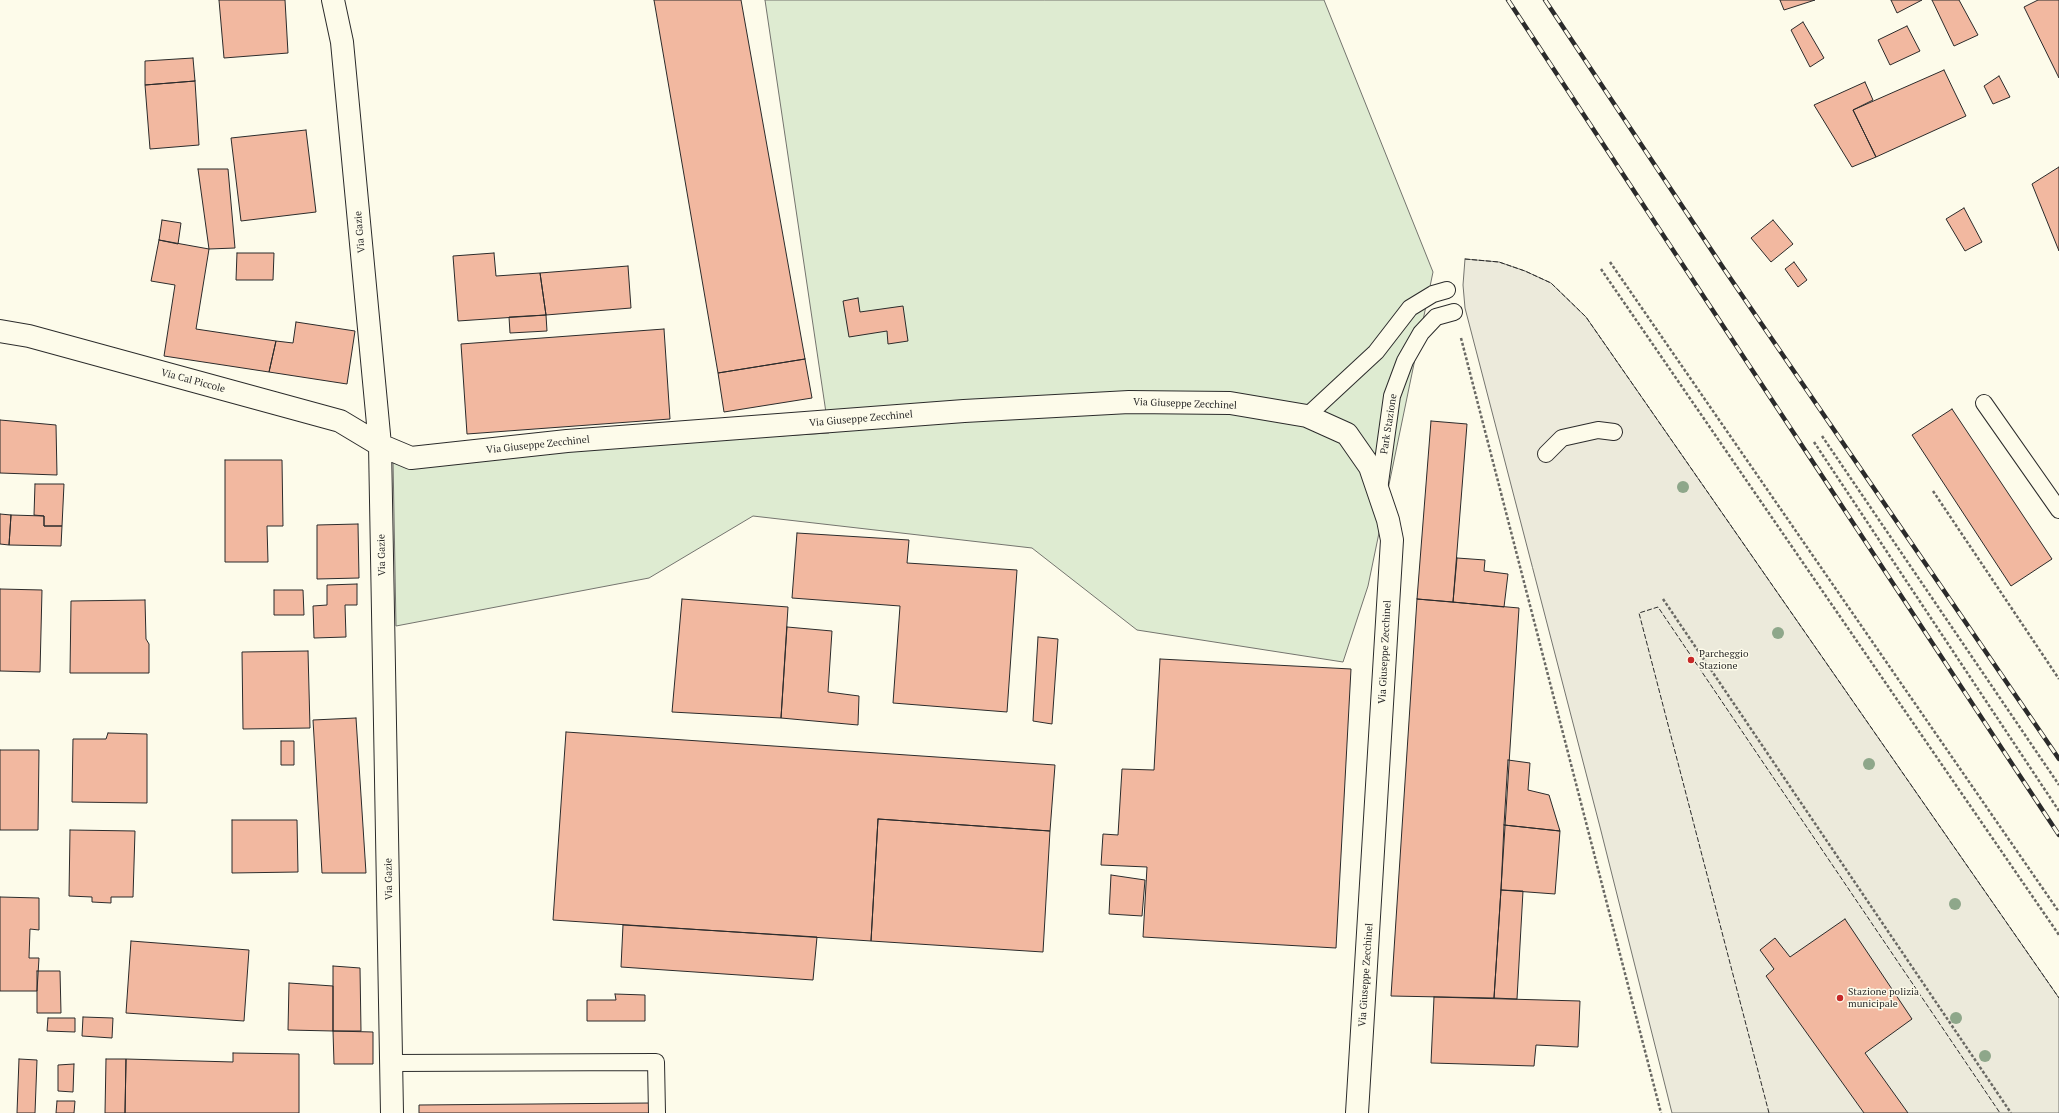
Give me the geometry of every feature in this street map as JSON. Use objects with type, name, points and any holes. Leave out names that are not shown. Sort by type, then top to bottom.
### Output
[{"type":"street","name":"Via Gazie","points":[[333,0],[342,42],[380,445],[392,1113]]},
{"type":"street","name":"Via Cal Piccole","points":[[0,331],[29,336],[340,421],[380,445]]},
{"type":"street","name":"Via Giuseppe Zecchinel","points":[[380,445],[411,458],[567,441],[964,411],[1129,402],[1230,403],[1307,416],[1347,434],[1370,467],[1379,490],[1392,540],[1357,1113]]},
{"type":"lane","points":[[1307,416],[1376,352],[1410,308],[1433,294],[1447,290]]},
{"type":"lane","name":"Park Stazione","points":[[1379,490],[1392,396],[1405,361],[1421,333],[1436,316],[1454,312]]},
{"type":"lane","points":[[1984,403],[2059,510]]},
{"type":"lane","points":[[1546,454],[1562,438],[1598,430],[1614,432]]},
{"type":"lane","points":[[392,1063],[656,1062],[657,1113]]},
{"type":"path","points":[[1610,262],[2059,912]]},
{"type":"path","points":[[1601,269],[2059,935]]},
{"type":"path","points":[[1454,312],[1661,1113]]},
{"type":"path","points":[[1822,436],[2059,786]]},
{"type":"path","points":[[1814,442],[2059,811]]},
{"type":"path","points":[[1933,491],[2059,679]]},
{"type":"path","points":[[1663,599],[2011,1113]]},
{"type":"green space","points":[[765,0],[1324,0],[1433,272],[1368,586],[1343,662],[1137,630],[1032,548],[753,516],[649,578],[396,626],[393,459],[829,433]]},
{"type":"shaded area","name":"Parcheggio Stazione","points":[[1465,259],[1499,262],[1525,271],[1551,283],[1586,317],[2059,998],[2059,1113],[1672,1113],[1600,827],[1465,308],[1463,285]]},
{"type":"building","points":[[219,0],[285,0],[288,53],[224,58]]},
{"type":"building","points":[[654,0],[741,0],[805,359],[718,373]]},
{"type":"building","points":[[1780,0],[1815,0],[1784,10]]},
{"type":"building","points":[[1891,0],[1922,0],[1897,13]]},
{"type":"building","points":[[1932,0],[1959,0],[1978,35],[1954,46]]},
{"type":"building","points":[[2038,0],[2059,0],[2059,78],[2024,7]]},
{"type":"building","points":[[1803,22],[1824,58],[1810,67],[1791,30]]},
{"type":"building","points":[[1907,26],[1920,51],[1890,65],[1878,40]]},
{"type":"building","points":[[193,58],[195,81],[145,85],[145,61]]},
{"type":"building","points":[[1944,70],[1966,116],[1876,157],[1853,110]]},
{"type":"building","points":[[1999,76],[2010,97],[1993,104],[1984,86]]},
{"type":"building","points":[[195,81],[199,145],[150,149],[145,85]]},
{"type":"building","points":[[1865,82],[1873,100],[1853,110],[1876,157],[1852,167],[1814,105]]},
{"type":"building","points":[[306,130],[316,212],[241,221],[231,138]]},
{"type":"building","points":[[2059,167],[2059,251],[2032,184]]},
{"type":"building","points":[[198,169],[228,169],[235,248],[209,249]]},
{"type":"building","points":[[1964,208],[1982,242],[1965,251],[1946,219]]},
{"type":"building","points":[[162,220],[181,223],[178,244],[159,240]]},
{"type":"building","points":[[1773,220],[1793,244],[1771,262],[1751,238]]},
{"type":"building","points":[[159,240],[209,249],[196,329],[276,341],[269,372],[164,356],[175,285],[151,281]]},
{"type":"building","points":[[237,253],[274,253],[273,280],[236,280]]},
{"type":"building","points":[[494,253],[496,276],[540,273],[546,315],[458,321],[453,256]]},
{"type":"building","points":[[1794,262],[1807,280],[1798,287],[1785,269]]},
{"type":"building","points":[[628,266],[631,308],[546,315],[540,273]]},
{"type":"building","points":[[858,298],[860,312],[903,306],[908,341],[888,344],[887,331],[849,337],[843,301]]},
{"type":"building","points":[[546,315],[547,331],[510,333],[509,317]]},
{"type":"building","points":[[296,322],[355,331],[347,384],[269,372],[276,341],[293,343]]},
{"type":"building","points":[[664,329],[670,419],[467,434],[461,344]]},
{"type":"building","points":[[805,359],[812,398],[724,412],[718,373]]},
{"type":"building","points":[[1952,409],[2052,559],[2011,586],[1912,435]]},
{"type":"building","points":[[0,420],[56,425],[57,475],[0,473]]},
{"type":"building","points":[[1431,421],[1467,424],[1453,602],[1417,599]]},
{"type":"building","points":[[225,460],[282,460],[283,526],[267,526],[268,562],[225,562]]},
{"type":"building","points":[[35,484],[64,484],[62,526],[44,526],[44,516],[34,515]]},
{"type":"building","points":[[0,514],[11,515],[9,545],[0,544]]},
{"type":"building","points":[[11,515],[44,516],[44,526],[62,526],[61,546],[9,545]]},
{"type":"building","points":[[358,524],[359,578],[317,579],[317,525]]},
{"type":"building","points":[[797,533],[909,540],[907,563],[1017,570],[1007,712],[893,703],[900,606],[792,598]]},
{"type":"building","points":[[1457,558],[1485,560],[1484,571],[1508,574],[1504,607],[1453,602]]},
{"type":"building","points":[[357,584],[357,605],[345,605],[346,637],[314,638],[313,606],[327,605],[327,585]]},
{"type":"building","points":[[0,589],[42,590],[40,672],[0,671]]},
{"type":"building","points":[[274,590],[303,590],[304,615],[274,615]]},
{"type":"building","points":[[682,599],[788,607],[781,718],[672,712]]},
{"type":"building","points":[[1417,599],[1519,608],[1494,998],[1391,996]]},
{"type":"building","points":[[145,600],[146,639],[149,644],[149,673],[70,673],[71,601]]},
{"type":"building","points":[[787,627],[832,631],[828,692],[859,696],[858,725],[781,718]]},
{"type":"building","points":[[1038,637],[1058,639],[1052,724],[1033,721]]},
{"type":"building","points":[[308,651],[310,728],[243,729],[242,652]]},
{"type":"building","points":[[1160,659],[1351,669],[1336,948],[1143,937],[1147,867],[1101,865],[1103,834],[1118,835],[1122,769],[1154,770]]},
{"type":"building","points":[[356,718],[366,873],[322,873],[313,720]]},
{"type":"building","points":[[566,732],[1055,765],[1050,831],[878,819],[871,941],[553,920]]},
{"type":"building","points":[[108,733],[147,734],[147,803],[72,802],[73,739],[106,739]]},
{"type":"building","points":[[281,741],[294,741],[294,765],[281,765]]},
{"type":"building","points":[[0,750],[39,750],[38,830],[0,830]]},
{"type":"building","points":[[1508,760],[1530,763],[1528,790],[1549,795],[1560,831],[1504,825]]},
{"type":"building","points":[[878,819],[1050,831],[1043,952],[871,941]]},
{"type":"building","points":[[232,820],[297,820],[298,872],[232,873]]},
{"type":"building","points":[[1504,825],[1560,831],[1555,894],[1501,890]]},
{"type":"building","points":[[70,830],[135,831],[133,897],[111,897],[111,903],[92,902],[92,897],[69,896]]},
{"type":"building","points":[[1111,875],[1145,880],[1142,916],[1109,914]]},
{"type":"building","points":[[1501,890],[1523,891],[1517,999],[1494,998]]},
{"type":"building","points":[[0,897],[39,898],[39,930],[30,929],[29,958],[39,958],[37,991],[0,991]]},
{"type":"building","name":"Stazione polizia municipale","points":[[1845,919],[1912,1019],[1865,1053],[1908,1113],[1864,1113],[1766,976],[1774,969],[1760,950],[1775,938],[1790,957]]},
{"type":"building","points":[[623,925],[817,937],[813,980],[621,967]]},
{"type":"building","points":[[131,941],[249,950],[244,1021],[126,1013]]},
{"type":"building","points":[[333,966],[360,968],[361,1031],[333,1031]]},
{"type":"building","points":[[37,971],[60,971],[61,1013],[37,1013]]},
{"type":"building","points":[[289,983],[333,986],[333,1031],[288,1030]]},
{"type":"building","points":[[615,994],[645,995],[645,1021],[587,1021],[587,1000],[616,1000]]},
{"type":"building","points":[[1434,997],[1580,1001],[1578,1047],[1536,1045],[1534,1066],[1431,1063]]},
{"type":"building","points":[[83,1017],[113,1018],[112,1038],[82,1036]]},
{"type":"building","points":[[48,1018],[75,1018],[75,1032],[47,1031]]},
{"type":"building","points":[[333,1031],[373,1032],[373,1064],[334,1064]]},
{"type":"building","points":[[233,1053],[299,1054],[299,1113],[125,1113],[126,1059],[233,1062]]},
{"type":"building","points":[[19,1059],[37,1060],[35,1113],[17,1113]]},
{"type":"building","points":[[106,1059],[126,1059],[125,1113],[105,1113]]},
{"type":"building","points":[[74,1064],[73,1092],[58,1091],[58,1065]]},
{"type":"building","points":[[57,1101],[75,1101],[74,1113],[56,1113]]},
{"type":"building","points":[[651,1103],[651,1113],[419,1113],[419,1105]]},
{"type":"railway","points":[[1508,0],[2059,835]]},
{"type":"railway","points":[[1545,0],[1724,269],[2059,759]]},
{"type":"fence","points":[[1465,259],[1499,262],[1525,271],[1551,283],[1586,317],[2059,998]]},
{"type":"fence","points":[[1769,1113],[1639,613],[1658,607],[2000,1113]]},
{"type":"place","name":"Parcheggio Stazione","points":[[1691,660]]},
{"type":"place","name":"Stazione polizia municipale","points":[[1840,998]]}]
